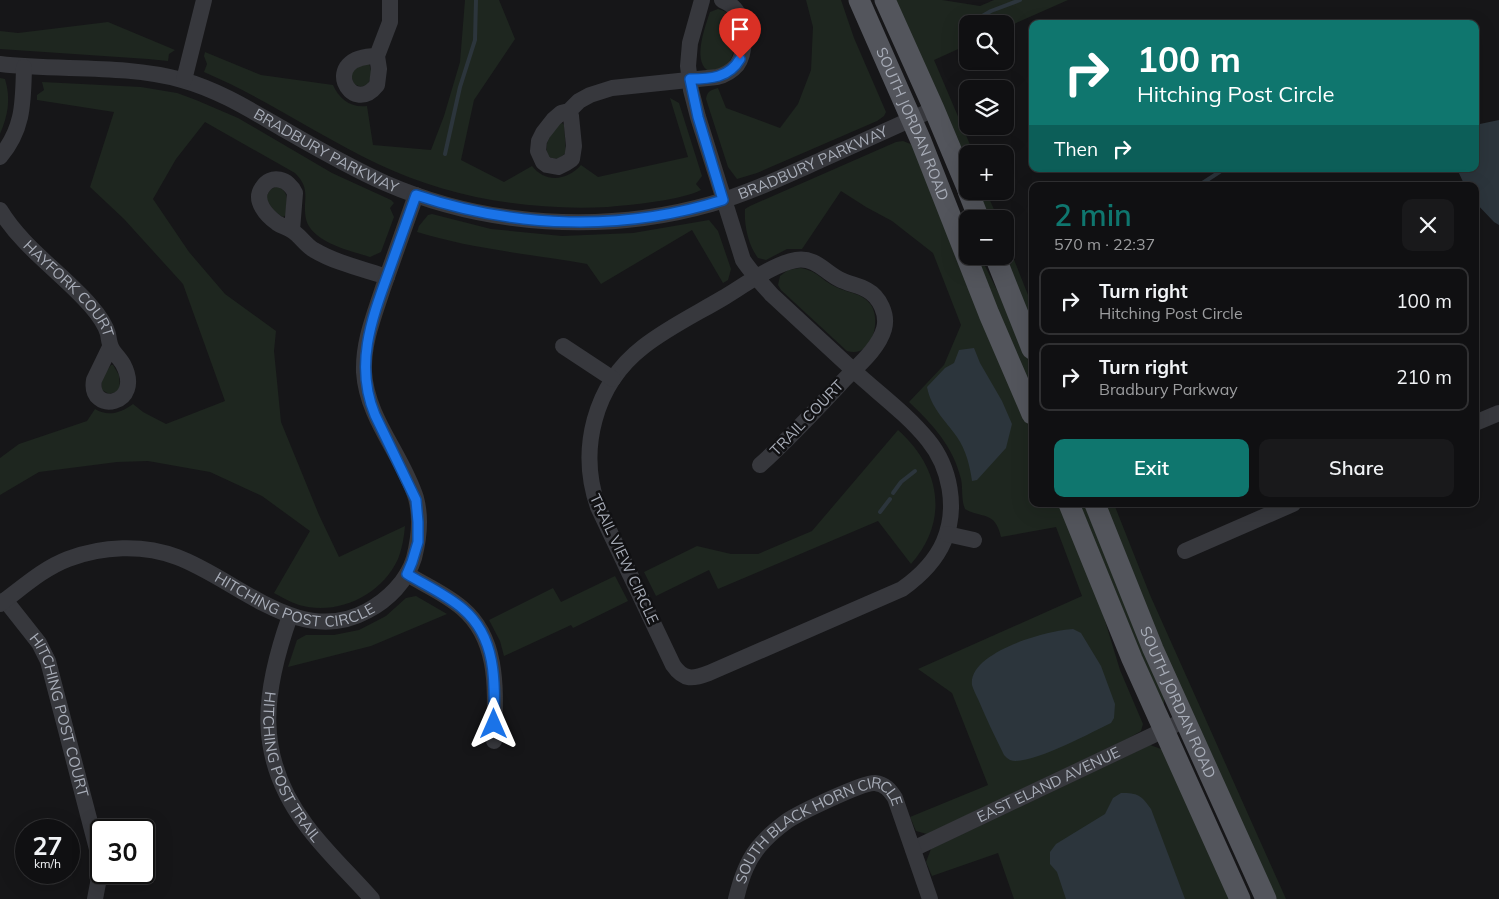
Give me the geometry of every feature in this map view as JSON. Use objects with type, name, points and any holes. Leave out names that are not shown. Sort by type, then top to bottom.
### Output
[{"type":"main road","name":"SOUTH JORDAN ROAD","points":[[859,0],[912,119],[989,314],[1029,407]]},
{"type":"main road","name":"SOUTH JORDAN ROAD","points":[[885,0],[959,169]]},
{"type":"main road","points":[[999,265],[1029,341]]},
{"type":"main road","name":"SOUTH JORDAN ROAD","points":[[1070,507],[1128,650],[1240,899]]},
{"type":"main road","name":"SOUTH JORDAN ROAD","points":[[1096,507],[1139,614],[1266,899]]},
{"type":"street","points":[[184,80],[204,0]]},
{"type":"street","points":[[377,56],[390,22],[390,0]]},
{"type":"street","name":"TRAIL VIEW CIRCLE","points":[[702,0],[690,43],[688,66],[698,117],[740,252],[747,266],[757,278],[772,294],[853,370],[916,426],[929,441],[939,456],[946,473],[950,492],[950,512],[946,534],[939,551],[924,571],[902,589],[709,673],[694,678],[682,679],[668,655],[598,507],[592,488],[588,459],[590,437],[600,404],[613,379],[634,355],[649,342],[757,278],[783,263],[806,259],[816,263],[843,281],[871,292],[882,307],[884,326],[877,343],[853,370]]},
{"type":"street","points":[[568,111],[579,101],[603,90],[690,79],[708,79],[732,70],[740,59],[743,44],[741,19],[732,6],[722,0]]},
{"type":"street","name":"BRADBURY PARKWAY","points":[[0,64],[142,73],[184,80],[223,95],[353,168],[416,195],[440,203],[495,216],[543,221],[619,220],[660,215],[723,200],[769,184],[934,109]]},
{"type":"street","points":[[0,157],[12,141],[20,120],[24,67]]},
{"type":"street","name":"HITCHING POST CIRCLE","points":[[2,602],[46,569],[69,558],[101,550],[132,548],[167,554],[187,561],[276,610],[290,616],[308,620],[325,622],[355,617],[384,600],[407,574],[418,542],[418,522],[416,500],[371,405],[364,371],[368,336],[416,195]]},
{"type":"street","name":"HAYFORK COURT","points":[[0,210],[20,237],[96,312],[105,325],[110,347]]},
{"type":"street","points":[[292,230],[314,250],[339,261],[387,277]]},
{"type":"street","points":[[563,346],[613,379]]},
{"type":"street","name":"TRAIL COURT","points":[[760,465],[785,443],[853,370]]},
{"type":"street","points":[[1479,422],[1499,413]]},
{"type":"street","points":[[1185,551],[1286,507]]},
{"type":"street","points":[[946,534],[974,540]]},
{"type":"street","points":[[407,574],[463,609],[472,618],[484,637],[492,661],[494,677],[494,740]]},
{"type":"street","name":"HITCHING POST COURT","points":[[2,602],[39,643],[48,661],[97,846],[99,864],[95,899]]},
{"type":"street","name":"HITCHING POST TRAIL","points":[[290,616],[276,657],[268,698],[268,731],[277,771],[286,794],[306,826],[372,899]]},
{"type":"street","name":"EAST ELAND AVENUE","points":[[913,848],[1185,720]]},
{"type":"street","name":"SOUTH BLACK HORN CIRCLE","points":[[736,899],[744,873],[753,855],[780,826],[805,811],[869,783],[886,779],[895,798],[930,899]]},
{"type":"shaded area","points":[[465,0],[499,0],[515,39],[474,100],[461,160],[504,182],[532,166],[543,175],[556,178],[569,174],[581,165],[598,177],[688,157],[670,98],[679,103],[702,176],[696,184],[701,190],[682,197],[656,202],[579,208],[520,204],[461,194],[405,176],[378,164],[249,93],[204,72],[207,64],[204,56],[205,52],[261,75],[333,85],[346,102],[356,106],[367,106],[373,145],[431,150],[444,116],[460,62]]},
{"type":"shaded area","points":[[806,0],[841,0],[854,38],[886,112],[877,121],[757,173],[737,179],[728,167],[706,99],[707,94],[711,90],[718,88],[726,108],[780,128],[798,104],[811,70],[813,27]]},
{"type":"shaded area","points":[[894,0],[942,0],[980,6],[994,0],[1068,0],[1014,24],[1014,15],[959,15],[959,49],[934,60],[959,119],[959,135],[966,135],[970,145],[959,145],[959,153]]},
{"type":"shaded area","points":[[718,9],[728,13],[732,18],[735,31],[735,46],[731,59],[726,65],[718,69],[707,70],[701,58],[701,43],[710,12]]},
{"type":"shaded area","points":[[108,22],[175,50],[169,54],[168,61],[0,49],[0,31],[18,33]]},
{"type":"shaded area","points":[[369,63],[372,74],[368,84],[361,87],[354,84],[351,75],[355,68]]},
{"type":"shaded area","points":[[0,78],[5,79],[8,100],[7,114],[0,134]]},
{"type":"shaded area","points":[[42,82],[141,87],[177,93],[238,118],[332,173],[394,203],[390,208],[394,217],[381,252],[370,257],[323,240],[309,227],[305,212],[305,190],[295,173],[205,122],[176,159],[153,199],[189,252],[225,294],[276,331],[274,351],[281,422],[319,515],[339,557],[405,526],[403,543],[398,559],[381,583],[369,593],[343,605],[313,608],[299,605],[274,593],[310,531],[262,496],[210,472],[148,461],[117,462],[39,472],[0,495],[0,458],[19,444],[87,421],[95,409],[105,413],[114,413],[124,410],[133,404],[143,412],[166,424],[225,401],[183,284],[124,219],[90,187],[114,112],[37,100],[37,95],[44,90]]},
{"type":"shaded area","points":[[1499,120],[1499,225],[1479,206],[1479,182],[1463,182],[1458,172],[1479,172],[1479,124]]},
{"type":"shaded area","points":[[562,123],[564,125],[566,152],[556,159],[548,156],[546,147],[553,131]]},
{"type":"shaded area","points":[[903,141],[913,145],[959,265],[1029,427],[1029,507],[1062,507],[1096,591],[1120,670],[1143,724],[1141,731],[927,834],[916,831],[910,817],[988,785],[952,693],[918,669],[1082,596],[1056,527],[1001,537],[998,528],[991,519],[965,509],[961,479],[953,456],[934,428],[909,402],[944,365],[961,325],[933,253],[892,221],[841,191],[802,249],[787,249],[766,260],[758,258],[749,241],[745,222],[745,209],[896,142]]},
{"type":"shaded area","points":[[277,186],[284,192],[287,198],[286,215],[283,217],[277,213],[266,197],[270,190]]},
{"type":"shaded area","points":[[979,200],[990,200],[994,210],[983,210]]},
{"type":"shaded area","points":[[432,214],[491,229],[562,236],[633,233],[709,220],[718,231],[731,269],[728,280],[723,283],[692,230],[601,284],[587,264],[480,247],[417,232],[419,226],[428,215]]},
{"type":"shaded area","points":[[1014,260],[1029,297],[1029,321],[1008,265],[1014,265]]},
{"type":"shaded area","points":[[979,265],[984,265],[1012,320],[1029,362],[1029,388]]},
{"type":"shaded area","points":[[800,268],[815,273],[839,288],[859,295],[871,305],[874,312],[875,329],[868,344],[862,350],[855,352],[847,351],[781,290],[778,285],[780,276],[788,270]]},
{"type":"shaded area","points":[[974,348],[1012,424],[1006,448],[977,480],[972,481],[963,447],[935,408],[927,387],[945,368],[954,363],[959,350]]},
{"type":"shaded area","points":[[111,365],[113,365],[119,375],[120,389],[109,394],[102,390],[101,379]]},
{"type":"shaded area","points":[[898,430],[923,460],[931,477],[935,494],[935,512],[931,530],[923,547],[911,564],[878,521],[718,589],[709,570],[656,596],[644,572],[697,546],[731,554],[758,554],[812,531]]},
{"type":"shaded area","points":[[1079,507],[1088,507],[1164,696],[1164,709]]},
{"type":"shaded area","points":[[1105,507],[1115,507],[1150,595],[1286,899],[1275,899],[1180,691]]},
{"type":"shaded area","points":[[615,576],[628,601],[573,628],[571,625],[504,656],[500,641],[489,620],[553,588],[561,602]]},
{"type":"shaded area","points":[[416,596],[447,614],[371,646],[288,667],[297,640],[306,635],[334,635],[359,630],[386,616],[406,598]]},
{"type":"shaded area","points":[[1073,629],[1081,633],[1101,666],[1115,704],[1114,718],[1111,723],[1045,754],[1019,761],[1010,760],[1004,755],[974,690],[972,685],[974,673],[983,662],[1012,645],[1029,638]]},
{"type":"shaded area","points":[[1150,745],[1161,749],[1165,754],[1230,899],[1014,899],[998,853],[932,876],[926,862],[931,849]]},
{"type":"shaded area","points":[[1121,793],[1139,796],[1151,809],[1185,899],[1066,899],[1057,872],[1050,864],[1050,852],[1056,844],[1105,814],[1113,798]]},
{"type":"waterway","points":[[445,154],[460,87],[475,40],[476,0]]},
{"type":"waterway","points":[[984,15],[1020,0]]},
{"type":"waterway","points":[[1204,182],[1219,172]]},
{"type":"waterway","points":[[893,493],[901,482],[915,471]]},
{"type":"waterway","points":[[880,512],[890,499]]},
{"type":"route","points":[[494,724],[492,661],[479,627],[456,603],[407,574],[418,542],[418,510],[416,500],[412,488],[375,415],[368,394],[364,371],[364,358],[370,327],[416,195],[440,203],[495,216],[576,222],[640,218],[698,208],[723,200],[693,101],[690,79],[708,79],[725,74],[732,70],[740,59]]}]
